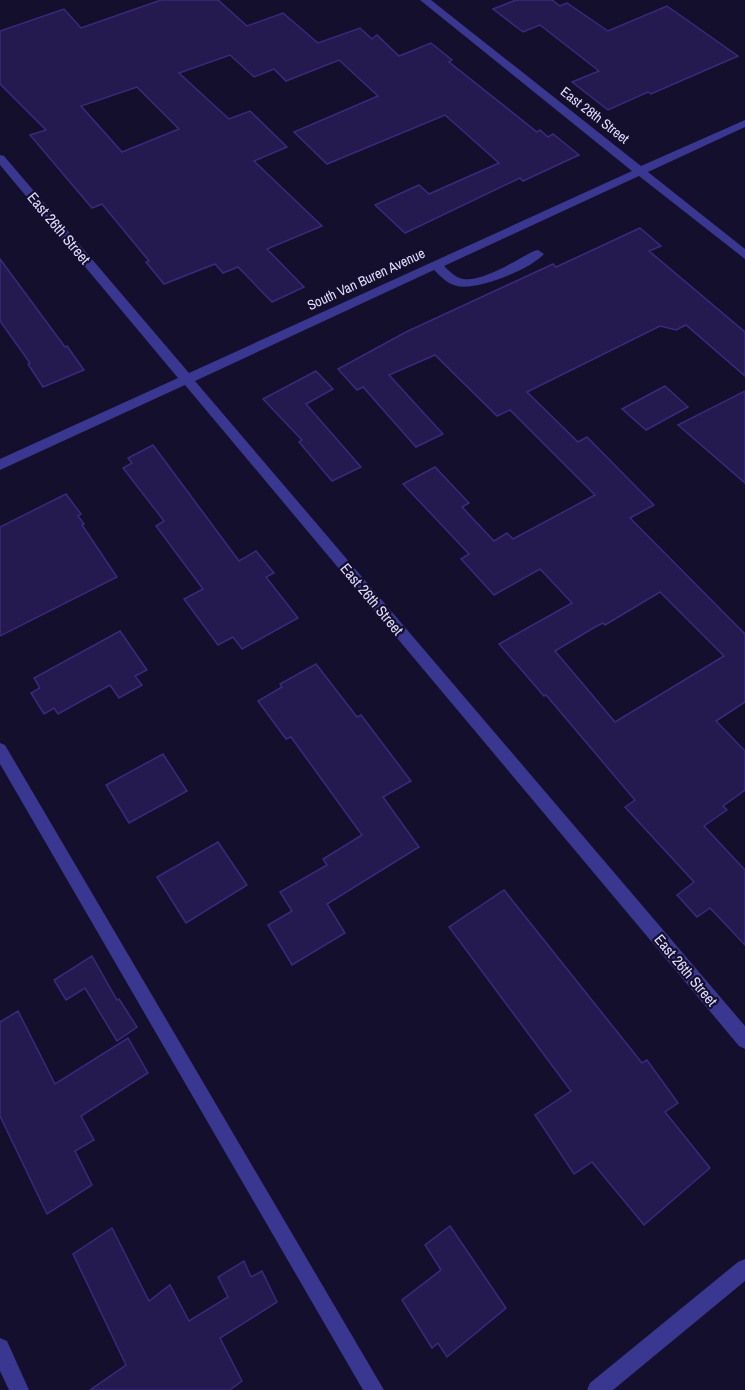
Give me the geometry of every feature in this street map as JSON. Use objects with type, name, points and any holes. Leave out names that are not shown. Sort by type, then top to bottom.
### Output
[{"type":"street","name":"East 28th Street","points":[[425,0],[745,255]]},
{"type":"street","name":"South Van Buren Avenue","points":[[0,465],[745,123]]},
{"type":"street","name":"East 26th Street","points":[[0,158],[745,1040]]},
{"type":"street","points":[[434,264],[457,282],[465,284],[479,282],[538,254]]},
{"type":"street","points":[[0,750],[374,1390]]},
{"type":"street","points":[[597,1390],[745,1269]]},
{"type":"street","points":[[0,1348],[19,1390]]},
{"type":"building","points":[[161,0],[218,0],[247,26],[283,13],[318,43],[360,28],[372,39],[377,35],[399,56],[431,43],[452,60],[449,62],[537,132],[540,130],[548,137],[553,134],[579,155],[523,181],[520,178],[405,233],[375,205],[419,185],[429,194],[499,163],[445,115],[327,164],[294,132],[378,96],[339,60],[286,81],[274,69],[254,77],[230,55],[179,73],[229,119],[250,111],[287,147],[254,161],[322,226],[267,249],[304,287],[272,302],[238,267],[223,273],[215,264],[164,284],[146,262],[149,261],[102,204],[92,208],[30,135],[46,130],[0,84],[0,31],[64,9],[81,28]],"holes":[[[137,87],[179,129],[122,152],[81,106]]]},
{"type":"building","points":[[516,0],[552,0],[560,6],[567,3],[608,31],[667,6],[738,56],[608,110],[572,82],[599,71],[540,25],[523,32],[493,9]]},
{"type":"building","points":[[640,228],[661,246],[649,251],[745,332],[745,376],[686,325],[676,330],[660,326],[527,392],[578,442],[587,437],[654,505],[630,518],[745,634],[745,702],[716,721],[745,751],[745,790],[723,806],[727,810],[704,826],[745,870],[745,945],[710,908],[697,917],[677,895],[694,882],[625,807],[635,800],[546,695],[544,696],[499,644],[572,603],[540,569],[494,595],[461,559],[469,554],[403,484],[435,467],[469,503],[462,507],[494,541],[507,533],[513,539],[595,495],[510,410],[497,416],[435,355],[389,375],[443,434],[416,447],[363,387],[357,390],[338,369],[406,332],[553,264],[556,267]],"holes":[[[660,592],[724,656],[615,722],[555,651],[595,627],[603,623],[605,625]]]},
{"type":"building","points":[[0,259],[84,370],[43,387],[28,364],[30,363],[0,321]]},
{"type":"building","points":[[316,371],[333,389],[306,404],[361,467],[332,481],[299,442],[302,440],[263,399]]},
{"type":"building","points":[[665,386],[688,407],[646,430],[622,409]]},
{"type":"building","points":[[745,391],[745,483],[678,425]]},
{"type":"building","points":[[153,445],[239,561],[256,551],[274,573],[266,577],[298,618],[242,649],[233,637],[218,645],[184,599],[203,589],[156,526],[164,521],[123,468],[132,463],[128,458]]},
{"type":"building","points":[[66,494],[81,514],[78,516],[84,524],[82,525],[117,577],[0,636],[0,527]]},
{"type":"building","points":[[120,631],[147,670],[135,676],[142,685],[119,698],[110,685],[58,714],[54,708],[44,714],[31,693],[40,688],[34,678]]},
{"type":"building","points":[[316,664],[357,717],[361,715],[411,781],[383,797],[419,847],[327,904],[345,933],[292,965],[268,925],[292,911],[280,892],[327,865],[323,859],[362,835],[291,737],[286,739],[258,701],[282,687],[280,684]]},
{"type":"building","points":[[163,754],[187,791],[129,823],[106,785]]},
{"type":"building","points":[[218,842],[247,885],[186,923],[157,877]]},
{"type":"building","points":[[504,890],[642,1063],[647,1060],[678,1103],[665,1112],[710,1168],[644,1225],[592,1162],[574,1174],[535,1115],[571,1091],[449,927]]},
{"type":"building","points":[[92,956],[117,1000],[119,999],[137,1027],[117,1041],[85,988],[66,1000],[54,980]]},
{"type":"building","points":[[18,1011],[55,1084],[128,1038],[148,1073],[81,1116],[94,1140],[75,1151],[92,1185],[47,1214],[0,1116],[0,1022]]},
{"type":"building","points":[[450,1226],[506,1308],[447,1357],[438,1343],[432,1348],[402,1300],[441,1270],[425,1245]]},
{"type":"building","points":[[112,1228],[149,1301],[170,1285],[189,1321],[228,1297],[218,1277],[244,1261],[251,1277],[262,1271],[277,1302],[220,1338],[242,1381],[230,1390],[90,1390],[126,1365],[73,1254]]}]
